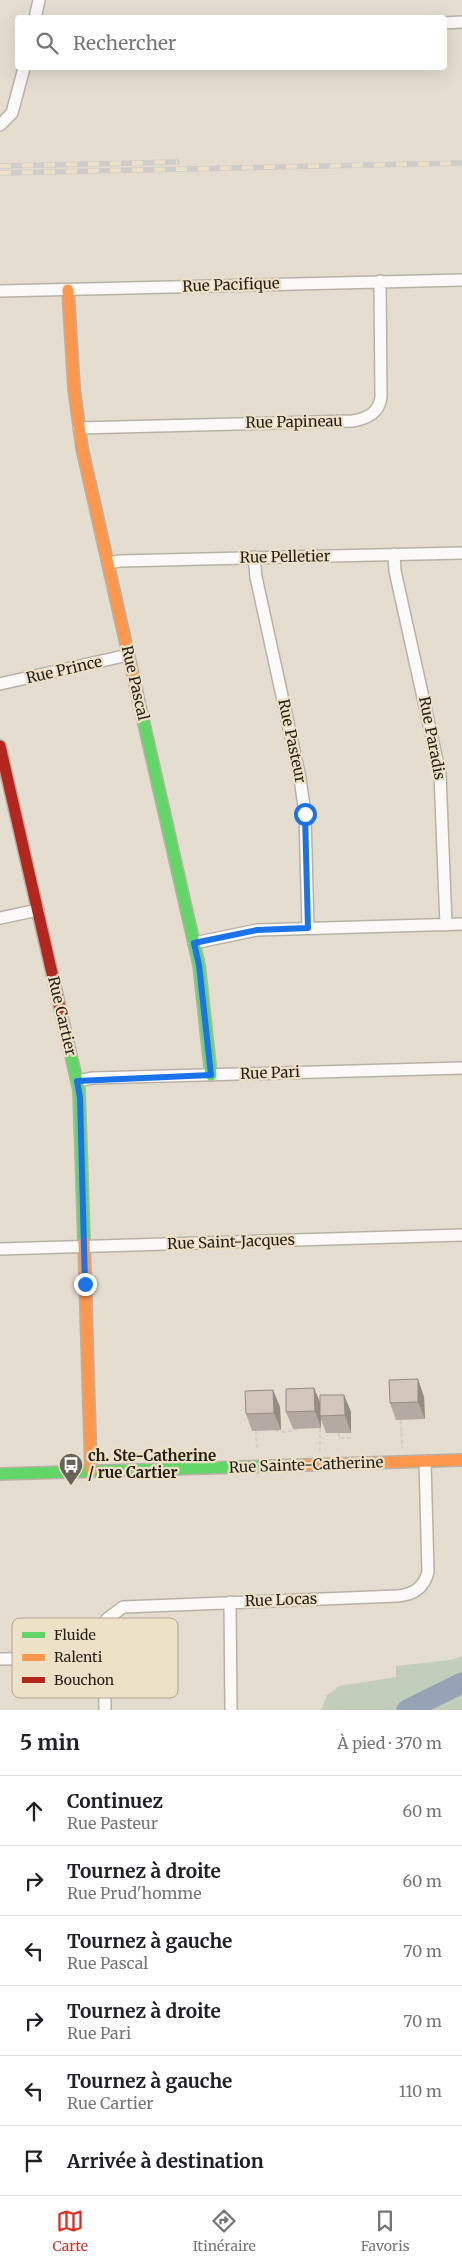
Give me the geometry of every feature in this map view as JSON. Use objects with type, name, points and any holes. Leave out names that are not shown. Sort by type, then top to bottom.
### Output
[{"type":"street","points":[[36,15],[39,0]]},
{"type":"street","points":[[447,23],[462,22]]},
{"type":"street","points":[[3,124],[15,105],[24,70]]},
{"type":"street","name":"Rue Pacifique","points":[[0,291],[462,280]]},
{"type":"street","name":"Rue Papineau","points":[[79,428],[353,421],[367,418],[379,407],[381,397],[380,281]]},
{"type":"street","name":"Rue Pascal","points":[[68,290],[79,428],[128,655],[199,965],[211,1075]]},
{"type":"street","name":"Rue Pelletier","points":[[108,564],[120,561],[462,553]]},
{"type":"street","name":"Rue Paradis","points":[[394,554],[397,580],[440,774],[446,925]]},
{"type":"street","name":"Rue Pasteur","points":[[254,557],[256,578],[301,784],[305,824],[308,928]]},
{"type":"street","name":"Rue Prince","points":[[0,684],[128,655]]},
{"type":"street","name":"Rue Cartier","points":[[0,746],[80,1098],[91,1471]]},
{"type":"street","points":[[0,918],[38,910]]},
{"type":"street","points":[[194,943],[257,930],[462,924]]},
{"type":"street","name":"Rue Pari","points":[[77,1081],[462,1068]]},
{"type":"street","name":"Rue Saint-Jacques","points":[[0,1249],[462,1235]]},
{"type":"street","name":"Rue Sainte-Catherine","points":[[0,1474],[462,1460]]},
{"type":"street","name":"Rue Locas","points":[[108,1618],[117,1610],[124,1607],[397,1596],[416,1591],[424,1582],[428,1572],[425,1461]]},
{"type":"street","points":[[230,1602],[231,1710]]},
{"type":"path","points":[[401,1420],[402,1454]]},
{"type":"path","points":[[320,1428],[320,1455]]},
{"type":"path","points":[[275,1430],[286,1432],[298,1429]]},
{"type":"path","points":[[256,1431],[257,1457]]},
{"type":"path","points":[[339,1433],[339,1438],[354,1438]]},
{"type":"green space","points":[[462,1656],[462,1710],[321,1710],[327,1695],[339,1686],[396,1677],[396,1666],[451,1660]]},
{"type":"building","points":[[418,1379],[418,1402],[390,1403],[389,1380]]},
{"type":"building","points":[[314,1388],[315,1411],[286,1412],[286,1389]]},
{"type":"building","points":[[273,1390],[274,1413],[246,1414],[245,1391]]},
{"type":"building","points":[[320,1395],[344,1395],[345,1415],[320,1416]]},
{"type":"waterway","points":[[407,1710],[462,1683]]},
{"type":"railway","points":[[0,166],[177,162]]},
{"type":"railway","points":[[0,173],[462,163]]},
{"type":"traffic: fast","points":[[137,693],[199,965],[211,1075]]},
{"type":"traffic: fast","points":[[65,1030],[79,1090],[84,1242]]},
{"type":"traffic: fast","points":[[0,1474],[304,1465]]},
{"type":"traffic: slow","points":[[68,290],[74,388],[82,448],[137,693]]},
{"type":"traffic: slow","points":[[84,1242],[91,1471]]},
{"type":"traffic: slow","points":[[304,1465],[462,1460]]},
{"type":"traffic: jam","points":[[0,746],[65,1030]]},
{"type":"place","name":"ch. Ste-Catherine / rue Cartier","points":[[71,1486]]},
{"type":"route","points":[[85,1284],[80,1098],[77,1081],[93,1078],[211,1075],[199,965],[194,943],[257,930],[308,928],[305,814]]}]
